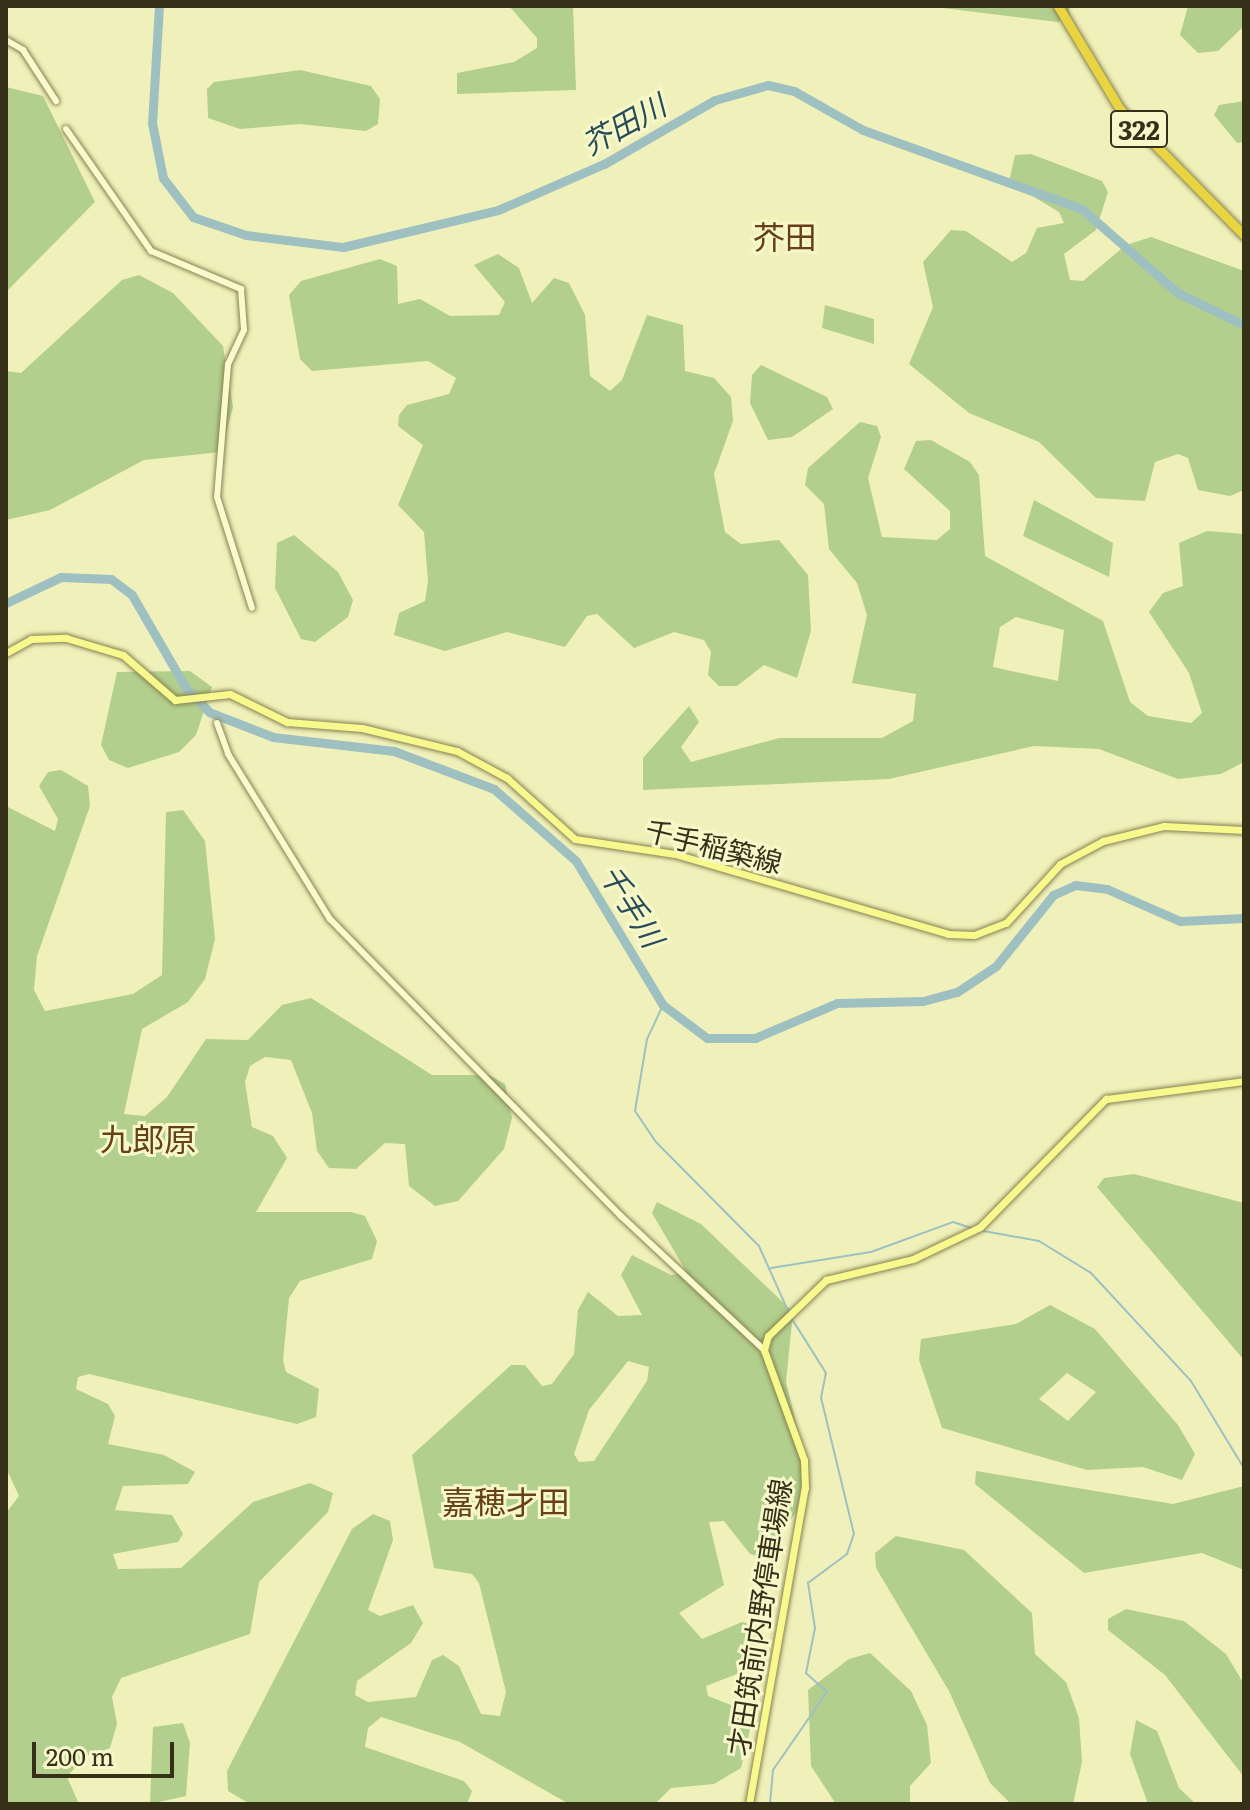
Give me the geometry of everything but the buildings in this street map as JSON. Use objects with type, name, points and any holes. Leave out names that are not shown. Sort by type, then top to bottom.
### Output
[{"type":"highway","name":"322","points":[[1058,6],[1120,109],[1244,235]]},
{"type":"main road","name":"千手稲築線","points":[[6,653],[31,639],[66,638],[123,655],[166,696],[191,700],[230,694],[287,722],[362,728],[457,751],[507,778],[575,839],[675,854],[948,934],[1006,923],[1060,864],[1103,841],[1164,826],[1244,830]]},
{"type":"main road","points":[[764,1350],[776,1327],[826,1280],[913,1259],[980,1227],[1106,1099],[1244,1081]]},
{"type":"main road","name":"才田筑前内野停車場線","points":[[749,1804],[805,1488],[804,1460],[764,1350]]},
{"type":"street","points":[[6,40],[23,50],[56,101]]},
{"type":"street","points":[[66,129],[151,251],[241,289],[244,330],[228,364],[217,497],[252,608]]},
{"type":"street","points":[[217,723],[228,754],[330,919],[621,1216],[764,1350]]},
{"type":"green space","points":[[509,6],[573,6],[576,90],[457,94],[457,73],[514,62],[537,48],[537,38]]},
{"type":"green space","points":[[926,6],[1069,6],[1070,15],[1058,22]]},
{"type":"green space","points":[[1188,6],[1244,6],[1244,26],[1218,51],[1198,53],[1180,35]]},
{"type":"green space","points":[[300,70],[371,86],[380,99],[378,124],[366,131],[300,124],[240,129],[208,118],[207,89],[214,82]]},
{"type":"green space","points":[[6,87],[43,96],[95,202],[6,292]]},
{"type":"green space","points":[[1244,101],[1244,142],[1237,143],[1214,115],[1219,105]]},
{"type":"green space","points":[[1031,154],[1102,181],[1108,192],[1096,230],[1064,254],[1070,280],[1083,281],[1126,245],[1151,237],[1244,271],[1244,490],[1230,496],[1198,490],[1188,458],[1178,454],[1155,462],[1145,501],[1096,498],[1039,442],[969,413],[909,364],[933,307],[923,262],[951,230],[966,231],[1012,262],[1026,253],[1037,228],[1064,223],[1059,212],[1009,182],[1015,155]]},
{"type":"green space","points":[[498,254],[519,268],[532,303],[554,278],[569,283],[585,315],[590,376],[610,391],[622,380],[647,315],[683,325],[685,371],[714,378],[731,397],[733,421],[714,474],[725,532],[741,544],[779,540],[808,575],[811,631],[797,678],[764,665],[737,686],[719,686],[708,675],[711,652],[704,640],[674,632],[634,648],[597,614],[587,616],[565,647],[507,632],[445,651],[394,635],[399,613],[425,601],[428,581],[424,532],[398,505],[423,445],[398,426],[399,415],[407,405],[449,394],[456,378],[428,361],[312,371],[300,359],[289,295],[301,281],[380,259],[397,266],[398,304],[420,299],[450,316],[499,315],[505,302],[474,265]]},
{"type":"green space","points":[[139,275],[173,293],[223,346],[233,407],[221,452],[144,460],[50,510],[6,520],[6,371],[21,373],[122,280]]},
{"type":"green space","points":[[825,305],[874,319],[874,344],[822,328]]},
{"type":"green space","points":[[761,365],[827,397],[833,409],[792,437],[768,440],[750,403],[752,375]]},
{"type":"green space","points":[[860,422],[877,426],[881,437],[868,478],[882,537],[937,540],[950,529],[950,511],[904,469],[916,441],[931,440],[970,462],[979,475],[985,556],[1103,621],[1130,702],[1148,716],[1191,723],[1202,713],[1189,673],[1149,612],[1163,593],[1183,586],[1179,543],[1207,531],[1244,534],[1244,762],[1221,774],[1178,779],[1099,749],[1034,746],[889,779],[643,790],[643,758],[689,706],[699,722],[681,747],[691,762],[779,738],[882,738],[913,721],[916,694],[852,683],[867,615],[857,583],[829,549],[824,504],[805,485],[808,468]],"holes":[[[1016,617],[1064,630],[1058,681],[993,667],[1000,627]]]},
{"type":"green space","points":[[1034,500],[1113,543],[1109,577],[1023,536]]},
{"type":"green space","points":[[294,535],[338,572],[353,600],[348,617],[315,642],[301,639],[275,588],[277,543]]},
{"type":"green space","points":[[190,671],[212,687],[196,735],[179,752],[128,768],[109,760],[101,745],[117,672]]},
{"type":"green space","points":[[61,770],[88,786],[90,806],[37,956],[34,990],[45,1011],[133,994],[162,975],[166,812],[183,810],[205,841],[215,939],[205,979],[188,1002],[142,1029],[124,1114],[145,1116],[167,1097],[206,1039],[248,1040],[282,1005],[311,998],[432,1075],[489,1075],[505,1084],[512,1118],[504,1149],[458,1201],[435,1206],[409,1186],[405,1144],[385,1143],[356,1169],[329,1168],[317,1151],[312,1113],[291,1060],[265,1057],[250,1066],[245,1082],[252,1127],[273,1136],[287,1158],[256,1212],[351,1212],[365,1216],[377,1241],[372,1259],[300,1281],[289,1298],[283,1360],[286,1372],[319,1389],[316,1417],[297,1424],[89,1374],[78,1377],[76,1389],[108,1404],[115,1416],[108,1444],[164,1455],[195,1472],[188,1484],[123,1486],[115,1510],[172,1515],[183,1534],[178,1542],[113,1554],[118,1569],[181,1568],[253,1502],[310,1483],[333,1493],[328,1512],[259,1582],[250,1634],[121,1678],[112,1697],[117,1724],[110,1748],[83,1758],[67,1777],[79,1804],[6,1804],[6,1513],[19,1496],[6,1468],[6,806],[55,831],[58,819],[39,786],[48,772]]},
{"type":"green space","points":[[1134,1174],[1244,1203],[1244,1360],[1097,1187],[1104,1178]]},
{"type":"green space","points":[[657,1202],[701,1224],[793,1312],[786,1382],[806,1464],[797,1511],[763,1558],[750,1554],[724,1521],[709,1522],[724,1585],[679,1613],[702,1639],[742,1622],[762,1627],[750,1669],[706,1686],[708,1696],[736,1707],[751,1725],[741,1768],[714,1784],[671,1788],[655,1804],[569,1804],[460,1742],[381,1717],[368,1728],[365,1747],[464,1781],[472,1791],[467,1804],[250,1804],[228,1791],[227,1771],[352,1529],[373,1514],[390,1521],[393,1540],[368,1610],[380,1616],[413,1605],[423,1623],[411,1643],[357,1681],[355,1695],[368,1702],[416,1697],[432,1660],[443,1655],[459,1666],[481,1714],[500,1716],[506,1692],[479,1583],[472,1574],[434,1568],[412,1455],[511,1365],[525,1365],[542,1386],[552,1384],[574,1354],[578,1310],[588,1292],[618,1316],[642,1315],[621,1275],[632,1255],[671,1275],[687,1273],[652,1213]],"holes":[[[628,1361],[649,1367],[647,1381],[594,1461],[579,1462],[574,1454],[589,1410]]]},
{"type":"green space","points":[[1050,1305],[1095,1329],[1178,1425],[1195,1454],[1182,1480],[1143,1467],[1087,1470],[942,1428],[919,1360],[921,1339],[1016,1324]],"holes":[[[1067,1373],[1096,1392],[1068,1421],[1039,1399]]]},
{"type":"green space","points":[[976,1471],[1173,1504],[1244,1486],[1244,1570],[1202,1553],[1084,1573],[975,1484]]},
{"type":"green space","points":[[896,1536],[964,1550],[1032,1613],[1035,1654],[1066,1682],[1079,1718],[1082,1762],[1073,1804],[1011,1804],[990,1783],[949,1691],[876,1568],[875,1553]]},
{"type":"green space","points":[[1126,1609],[1184,1621],[1226,1654],[1244,1684],[1244,1777],[1165,1675],[1108,1630],[1108,1619]]},
{"type":"green space","points":[[870,1653],[911,1691],[927,1725],[931,1763],[910,1786],[910,1804],[836,1804],[811,1766],[808,1690],[849,1659]]},
{"type":"green space","points":[[1136,1720],[1157,1731],[1179,1788],[1196,1804],[1148,1804],[1130,1754]]},
{"type":"green space","points":[[183,1723],[190,1743],[186,1796],[150,1804],[153,1727]]},
{"type":"waterway","name":"芥田川","points":[[159,6],[152,123],[163,178],[193,217],[246,235],[343,247],[498,210],[604,164],[715,100],[768,85],[794,91],[863,130],[1082,209],[1178,293],[1244,325]]},
{"type":"waterway","name":"千手川","points":[[6,603],[61,577],[111,579],[132,595],[186,688],[209,712],[273,737],[394,751],[494,789],[576,861],[663,1005],[707,1038],[755,1038],[837,1003],[923,1001],[957,992],[996,966],[1053,895],[1075,885],[1107,889],[1180,921],[1244,918]]},
{"type":"waterway","points":[[663,1005],[647,1039],[635,1111],[656,1142],[759,1246],[789,1313]]},
{"type":"waterway","points":[[771,1268],[871,1252],[953,1222],[972,1228]]},
{"type":"waterway","points":[[978,1230],[1039,1241],[1091,1273],[1191,1381],[1244,1468]]},
{"type":"waterway","points":[[770,1804],[773,1770],[827,1692],[806,1673],[815,1628],[808,1583],[847,1554],[854,1534],[821,1398],[826,1373],[792,1319]]},
{"type":"district","name":"芥田","points":[[785,235]]},
{"type":"district","name":"九郎原","points":[[148,1137]]},
{"type":"district","name":"嘉穂才田","points":[[506,1500]]}]
